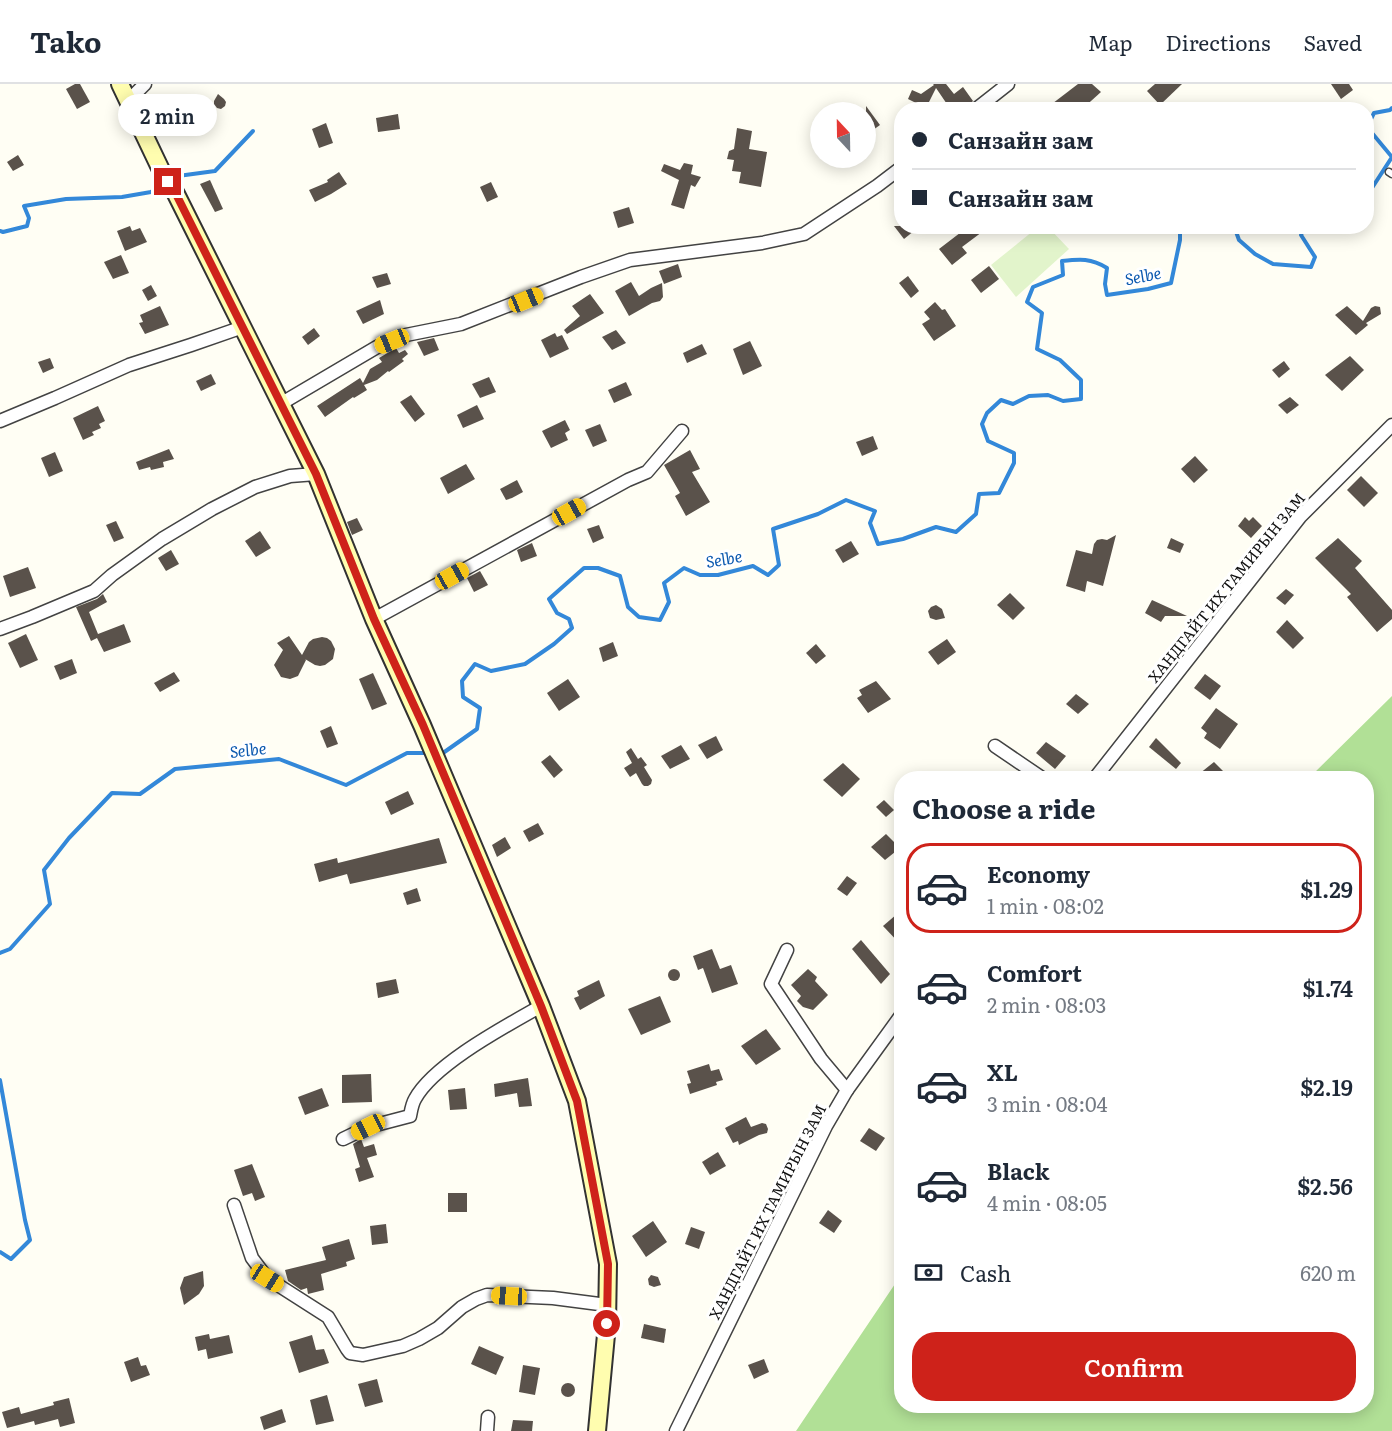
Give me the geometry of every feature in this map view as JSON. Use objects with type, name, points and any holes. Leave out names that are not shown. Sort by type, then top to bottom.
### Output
[{"type":"main road","points":[[120,84],[161,170],[176,194],[316,474],[374,619],[423,725],[541,1006],[577,1101],[608,1264],[607,1324],[597,1431]]},
{"type":"street","points":[[128,101],[145,84]]},
{"type":"street","points":[[985,102],[1008,84]]},
{"type":"street","points":[[282,402],[377,347],[396,339],[462,324],[630,260],[762,243],[804,234],[894,173]]},
{"type":"street","points":[[0,421],[129,365],[243,327]]},
{"type":"street","name":"ХАНДГАЙТ ИХ ТАМИРЫН ЗАМ","points":[[1100,771],[1300,516],[1392,425]]},
{"type":"street","points":[[374,619],[628,480],[647,472],[682,431]]},
{"type":"street","points":[[0,629],[94,591],[162,539],[255,487],[290,476],[316,474]]},
{"type":"street","points":[[995,746],[1032,771]]},
{"type":"street","points":[[787,950],[771,984],[821,1059],[847,1090]]},
{"type":"street","points":[[343,1139],[368,1127],[410,1116],[415,1099],[430,1078],[483,1040],[541,1006]]},
{"type":"street","name":"ХАНДГАЙТ ИХ ТАМИРЫН ЗАМ","points":[[676,1431],[826,1126],[847,1090],[894,1025]]},
{"type":"street","points":[[234,1205],[252,1258],[267,1278],[328,1317],[350,1353],[363,1354],[403,1346],[438,1328],[462,1307],[487,1295],[553,1298],[607,1305]]},
{"type":"street","points":[[487,1431],[488,1417]]},
{"type":"green space","points":[[1029,234],[1055,234],[1069,249],[1016,297],[991,265]]},
{"type":"green space","points":[[1392,696],[1392,1431],[796,1431],[894,1285],[894,1413],[1374,1413],[1374,771],[1316,771]]},
{"type":"building","points":[[80,84],[90,102],[77,109],[66,89]]},
{"type":"building","points":[[946,84],[954,94],[963,87],[973,101],[946,102],[936,88],[929,102],[914,102],[908,99],[912,90],[921,94],[934,85]]},
{"type":"building","points":[[1078,84],[1092,84],[1101,92],[1090,102],[1054,102]]},
{"type":"building","points":[[1155,84],[1182,84],[1163,102],[1157,102],[1147,91]]},
{"type":"building","points":[[1331,84],[1349,84],[1353,90],[1341,99]]},
{"type":"building","points":[[218,94],[226,102],[221,109],[214,104]]},
{"type":"building","points":[[398,114],[400,129],[378,132],[376,118]]},
{"type":"building","points":[[326,123],[333,143],[319,148],[312,129]]},
{"type":"building","points":[[737,128],[752,131],[749,149],[767,152],[761,187],[739,183],[741,172],[732,171],[734,160],[727,159],[729,151],[734,149]]},
{"type":"building","points":[[18,155],[24,165],[13,171],[7,162]]},
{"type":"building","points":[[684,163],[693,165],[691,174],[701,177],[695,187],[691,185],[684,209],[671,205],[679,180],[661,171],[664,164],[680,170]]},
{"type":"building","points":[[339,172],[347,184],[315,202],[309,190],[328,182],[327,180]]},
{"type":"building","points":[[210,180],[223,209],[215,212],[200,184]]},
{"type":"building","points":[[491,182],[498,197],[487,202],[480,187]]},
{"type":"building","points":[[629,207],[634,223],[618,228],[613,212]]},
{"type":"building","points":[[130,226],[132,231],[140,228],[147,242],[125,251],[117,231]]},
{"type":"building","points":[[900,234],[910,234],[904,239]]},
{"type":"building","points":[[959,234],[979,234],[962,247],[967,253],[952,265],[939,249]]},
{"type":"building","points":[[121,255],[129,273],[113,279],[104,262]]},
{"type":"building","points":[[678,264],[682,277],[664,284],[659,271]]},
{"type":"building","points":[[989,266],[999,279],[981,293],[971,280]]},
{"type":"building","points":[[387,273],[391,284],[377,288],[372,277]]},
{"type":"building","points":[[908,276],[919,291],[911,298],[899,283]]},
{"type":"building","points":[[631,282],[639,296],[662,283],[663,297],[660,301],[629,316],[615,291]]},
{"type":"building","points":[[151,285],[157,296],[148,301],[142,290]]},
{"type":"building","points":[[590,294],[604,313],[567,334],[564,330],[580,316],[572,306]]},
{"type":"building","points":[[380,300],[384,314],[363,324],[356,311]]},
{"type":"building","points":[[935,302],[942,310],[945,309],[956,326],[934,341],[922,324],[930,319],[924,312]]},
{"type":"building","points":[[160,306],[169,325],[145,334],[139,323],[143,322],[140,315]]},
{"type":"building","points":[[1347,306],[1363,321],[1371,308],[1375,306],[1380,307],[1381,314],[1366,323],[1368,325],[1356,335],[1335,315]]},
{"type":"building","points":[[314,328],[320,336],[308,345],[302,337]]},
{"type":"building","points":[[616,330],[626,343],[612,350],[602,337]]},
{"type":"building","points":[[555,333],[557,337],[562,335],[569,349],[550,358],[541,340]]},
{"type":"building","points":[[434,338],[439,350],[424,356],[417,342]]},
{"type":"building","points":[[750,341],[762,366],[743,375],[733,349]]},
{"type":"building","points":[[702,344],[707,354],[687,363],[683,353]]},
{"type":"building","points":[[396,348],[399,353],[405,350],[408,354],[402,359],[404,361],[377,380],[364,385],[367,390],[325,417],[317,406],[360,378],[363,383],[370,369],[382,362],[379,358]]},
{"type":"building","points":[[1350,356],[1364,370],[1342,391],[1325,375]]},
{"type":"building","points":[[50,358],[54,368],[43,373],[38,362]]},
{"type":"building","points":[[1284,361],[1290,369],[1279,378],[1272,370]]},
{"type":"building","points":[[211,374],[216,384],[201,391],[196,381]]},
{"type":"building","points":[[489,377],[496,392],[480,398],[472,384]]},
{"type":"building","points":[[626,382],[632,395],[614,403],[608,390]]},
{"type":"building","points":[[411,395],[425,414],[415,422],[400,402]]},
{"type":"building","points":[[1290,397],[1299,405],[1287,414],[1278,405]]},
{"type":"building","points":[[477,405],[484,419],[463,428],[457,415]]},
{"type":"building","points":[[98,406],[105,421],[99,424],[101,428],[92,432],[94,435],[83,440],[73,418]]},
{"type":"building","points":[[565,420],[570,430],[565,433],[568,440],[551,448],[542,431]]},
{"type":"building","points":[[600,424],[607,441],[593,447],[585,430]]},
{"type":"building","points":[[873,436],[878,449],[862,456],[856,442]]},
{"type":"building","points":[[169,449],[174,459],[163,462],[164,467],[139,470],[136,462]]},
{"type":"building","points":[[690,450],[700,469],[692,472],[710,502],[686,516],[675,496],[680,493],[664,465]]},
{"type":"building","points":[[55,452],[63,471],[49,477],[41,458]]},
{"type":"building","points":[[1195,456],[1208,470],[1194,483],[1181,469]]},
{"type":"building","points":[[466,464],[475,479],[448,494],[440,478]]},
{"type":"building","points":[[1361,476],[1378,493],[1364,507],[1347,490]]},
{"type":"building","points":[[517,480],[523,492],[506,500],[500,489]]},
{"type":"building","points":[[1245,517],[1249,521],[1253,517],[1262,526],[1251,538],[1238,526]]},
{"type":"building","points":[[357,518],[363,530],[352,535],[347,522]]},
{"type":"building","points":[[116,521],[124,538],[114,542],[106,525]]},
{"type":"building","points":[[599,525],[604,538],[593,543],[587,529]]},
{"type":"building","points":[[260,531],[271,548],[256,557],[245,541]]},
{"type":"building","points":[[1116,535],[1103,586],[1087,581],[1085,592],[1066,586],[1076,550],[1092,554],[1097,540],[1107,540]]},
{"type":"building","points":[[1171,538],[1184,544],[1180,553],[1167,548]]},
{"type":"building","points":[[1338,538],[1362,561],[1355,568],[1392,610],[1392,619],[1377,632],[1347,597],[1351,594],[1315,558]]},
{"type":"building","points":[[851,541],[859,554],[843,563],[835,550]]},
{"type":"building","points":[[532,543],[537,556],[521,562],[517,550]]},
{"type":"building","points":[[171,550],[179,564],[166,571],[158,558]]},
{"type":"building","points":[[28,567],[36,588],[10,597],[3,576]]},
{"type":"building","points":[[480,571],[488,585],[474,592],[467,578]]},
{"type":"building","points":[[1286,589],[1294,595],[1285,605],[1276,598]]},
{"type":"building","points":[[1010,593],[1025,608],[1013,620],[997,605]]},
{"type":"building","points":[[103,594],[107,602],[89,612],[98,634],[124,624],[131,642],[104,652],[97,638],[91,641],[76,607],[97,599]]},
{"type":"building","points":[[1152,600],[1187,616],[1165,616],[1161,622],[1145,613]]},
{"type":"building","points":[[936,605],[942,609],[945,618],[936,620],[930,618],[928,611]]},
{"type":"building","points":[[1287,620],[1304,638],[1293,649],[1276,632]]},
{"type":"building","points":[[26,634],[38,660],[20,668],[8,643]]},
{"type":"building","points":[[289,636],[302,655],[313,639],[327,638],[335,649],[333,659],[320,666],[305,659],[298,676],[290,679],[281,677],[274,665],[283,650],[277,643]]},
{"type":"building","points":[[947,639],[956,652],[938,665],[928,652]]},
{"type":"building","points":[[613,642],[618,656],[603,662],[599,648]]},
{"type":"building","points":[[816,644],[826,656],[816,664],[806,653]]},
{"type":"building","points":[[72,659],[77,673],[60,680],[54,666]]},
{"type":"building","points":[[174,672],[180,681],[160,692],[154,683]]},
{"type":"building","points":[[373,673],[387,704],[372,710],[359,679]]},
{"type":"building","points":[[1205,674],[1221,686],[1210,700],[1194,688]]},
{"type":"building","points":[[568,679],[580,697],[559,711],[547,693]]},
{"type":"building","points":[[876,681],[891,699],[868,713],[857,698],[862,695],[859,690]]},
{"type":"building","points":[[1076,694],[1089,704],[1078,714],[1066,704]]},
{"type":"building","points":[[1216,708],[1238,724],[1220,749],[1204,738],[1207,733],[1201,728]]},
{"type":"building","points":[[331,726],[338,744],[327,748],[320,731]]},
{"type":"building","points":[[716,736],[723,750],[707,759],[698,745]]},
{"type":"building","points":[[1156,738],[1181,763],[1176,769],[1149,747]]},
{"type":"building","points":[[1046,742],[1066,756],[1055,769],[1036,753]]},
{"type":"building","points":[[681,745],[690,759],[670,769],[661,756]]},
{"type":"building","points":[[631,748],[638,759],[641,757],[647,765],[644,767],[652,780],[648,786],[642,784],[636,773],[630,777],[624,768],[632,763],[626,752]]},
{"type":"building","points":[[550,755],[563,770],[554,778],[541,762]]},
{"type":"building","points":[[1214,762],[1223,771],[1203,771]]},
{"type":"building","points":[[843,763],[860,779],[842,797],[823,780]]},
{"type":"building","points":[[408,791],[414,804],[391,815],[385,802]]},
{"type":"building","points":[[884,800],[894,810],[886,817],[876,807]]},
{"type":"building","points":[[538,823],[544,834],[529,842],[523,831]]},
{"type":"building","points":[[886,834],[894,842],[894,853],[885,860],[871,847]]},
{"type":"building","points":[[505,837],[511,848],[497,857],[492,845]]},
{"type":"building","points":[[439,838],[447,863],[350,884],[347,874],[319,882],[314,864],[337,858],[338,863]]},
{"type":"building","points":[[847,876],[857,883],[847,896],[837,889]]},
{"type":"building","points":[[417,888],[421,901],[407,905],[403,893]]},
{"type":"building","points":[[894,917],[894,938],[883,926]]},
{"type":"building","points":[[861,940],[890,974],[881,984],[852,949]]},
{"type":"building","points":[[712,949],[720,969],[731,965],[738,984],[712,993],[703,968],[698,970],[693,956]]},
{"type":"building","points":[[676,969],[680,975],[676,981],[672,981],[668,973]]},
{"type":"building","points":[[808,969],[817,977],[815,981],[828,995],[813,1010],[803,1007],[797,1001],[801,996],[791,985]]},
{"type":"building","points":[[396,979],[399,993],[378,998],[376,983]]},
{"type":"building","points":[[599,980],[605,996],[580,1010],[574,998],[579,996],[577,991]]},
{"type":"building","points":[[660,996],[671,1022],[641,1035],[628,1009]]},
{"type":"building","points":[[766,1029],[781,1049],[756,1065],[741,1046]]},
{"type":"building","points":[[709,1064],[711,1071],[719,1069],[723,1080],[716,1082],[717,1085],[690,1094],[687,1084],[691,1083],[687,1071]]},
{"type":"building","points":[[371,1074],[372,1102],[342,1103],[342,1075]]},
{"type":"building","points":[[528,1078],[532,1106],[519,1107],[517,1093],[495,1097],[494,1084]]},
{"type":"building","points":[[322,1088],[329,1106],[305,1115],[298,1097]]},
{"type":"building","points":[[465,1088],[467,1109],[450,1110],[448,1090]]},
{"type":"building","points":[[746,1117],[751,1127],[766,1124],[767,1133],[739,1145],[738,1141],[733,1143],[725,1128]]},
{"type":"building","points":[[869,1128],[885,1138],[876,1151],[860,1141]]},
{"type":"building","points":[[361,1139],[364,1147],[374,1144],[377,1155],[367,1158],[374,1177],[359,1182],[355,1169],[360,1167],[353,1144]]},
{"type":"building","points":[[718,1152],[726,1166],[710,1175],[702,1162]]},
{"type":"building","points":[[252,1164],[265,1197],[255,1201],[252,1193],[243,1196],[234,1170]]},
{"type":"building","points":[[448,1193],[467,1193],[467,1212],[448,1212]]},
{"type":"building","points":[[828,1210],[842,1221],[834,1233],[819,1223]]},
{"type":"building","points":[[653,1221],[667,1242],[646,1257],[632,1236]]},
{"type":"building","points":[[386,1224],[388,1243],[372,1245],[370,1226]]},
{"type":"building","points":[[691,1227],[705,1232],[699,1249],[685,1244]]},
{"type":"building","points":[[349,1239],[355,1259],[346,1262],[347,1266],[321,1274],[324,1290],[308,1294],[307,1288],[301,1290],[288,1281],[285,1270],[326,1260],[322,1247]]},
{"type":"building","points":[[203,1271],[204,1286],[199,1294],[184,1305],[180,1288],[184,1277]]},
{"type":"building","points":[[651,1275],[658,1277],[661,1285],[654,1287],[649,1285],[648,1279]]},
{"type":"building","points":[[644,1324],[666,1329],[664,1343],[641,1338]]},
{"type":"building","points":[[209,1334],[210,1339],[229,1335],[233,1353],[208,1359],[206,1349],[198,1351],[195,1337]]},
{"type":"building","points":[[312,1335],[316,1350],[324,1349],[329,1363],[299,1373],[289,1342]]},
{"type":"building","points":[[479,1346],[504,1357],[496,1375],[471,1364]]},
{"type":"building","points":[[138,1357],[141,1366],[146,1365],[150,1375],[131,1382],[124,1362]]},
{"type":"building","points":[[764,1359],[769,1372],[754,1379],[748,1365]]},
{"type":"building","points":[[523,1365],[540,1368],[535,1395],[519,1392]]},
{"type":"building","points":[[377,1379],[383,1402],[365,1407],[358,1384]]},
{"type":"building","points":[[568,1383],[573,1385],[575,1390],[573,1395],[568,1397],[563,1395],[561,1390],[563,1385]]},
{"type":"building","points":[[327,1395],[334,1421],[316,1425],[310,1400]]},
{"type":"building","points":[[69,1398],[75,1423],[60,1427],[58,1419],[35,1425],[34,1421],[7,1428],[2,1412],[19,1407],[21,1414],[54,1405],[53,1402]]},
{"type":"building","points":[[282,1409],[286,1422],[264,1430],[260,1417]]},
{"type":"building","points":[[513,1420],[533,1421],[532,1431],[511,1431]]},
{"type":"waterway","name":"Selbe","points":[[1374,113],[1392,108]]},
{"type":"waterway","points":[[171,180],[178,176],[215,171],[253,131]]},
{"type":"waterway","name":"Selbe","points":[[1374,135],[1392,157],[1374,185]]},
{"type":"waterway","points":[[0,231],[27,226],[29,218],[24,206],[66,199],[122,197],[151,192],[164,184]]},
{"type":"waterway","name":"Selbe","points":[[439,753],[443,753],[477,729],[480,708],[463,697],[462,681],[475,664],[491,671],[525,664],[572,628],[569,619],[557,613],[549,599],[584,568],[598,568],[620,576],[628,607],[639,617],[660,620],[669,602],[664,583],[684,568],[700,575],[718,575],[753,566],[768,575],[779,565],[773,529],[818,514],[846,500],[875,511],[870,523],[878,544],[903,539],[936,527],[956,532],[976,514],[979,494],[999,493],[1014,463],[1014,453],[988,441],[982,424],[987,413],[1001,400],[1013,404],[1029,396],[1048,395],[1063,401],[1081,399],[1081,380],[1060,360],[1037,349],[1042,313],[1027,302],[1033,287],[1063,275],[1062,261],[1074,260],[1090,261],[1107,268],[1105,284],[1107,295],[1171,283],[1180,234]]},
{"type":"waterway","name":"Selbe","points":[[1237,234],[1239,240],[1255,254],[1273,264],[1311,267],[1315,257],[1301,234]]},
{"type":"waterway","name":"Selbe","points":[[0,953],[10,949],[50,904],[44,870],[69,838],[112,793],[140,794],[175,769],[279,759],[346,785],[407,753],[428,753]]},
{"type":"waterway","points":[[0,1080],[30,1240],[11,1259],[0,1252]]},
{"type":"route","points":[[168,182],[282,402],[316,474],[374,619],[423,725],[541,1006],[577,1101],[608,1264],[607,1324]]}]
